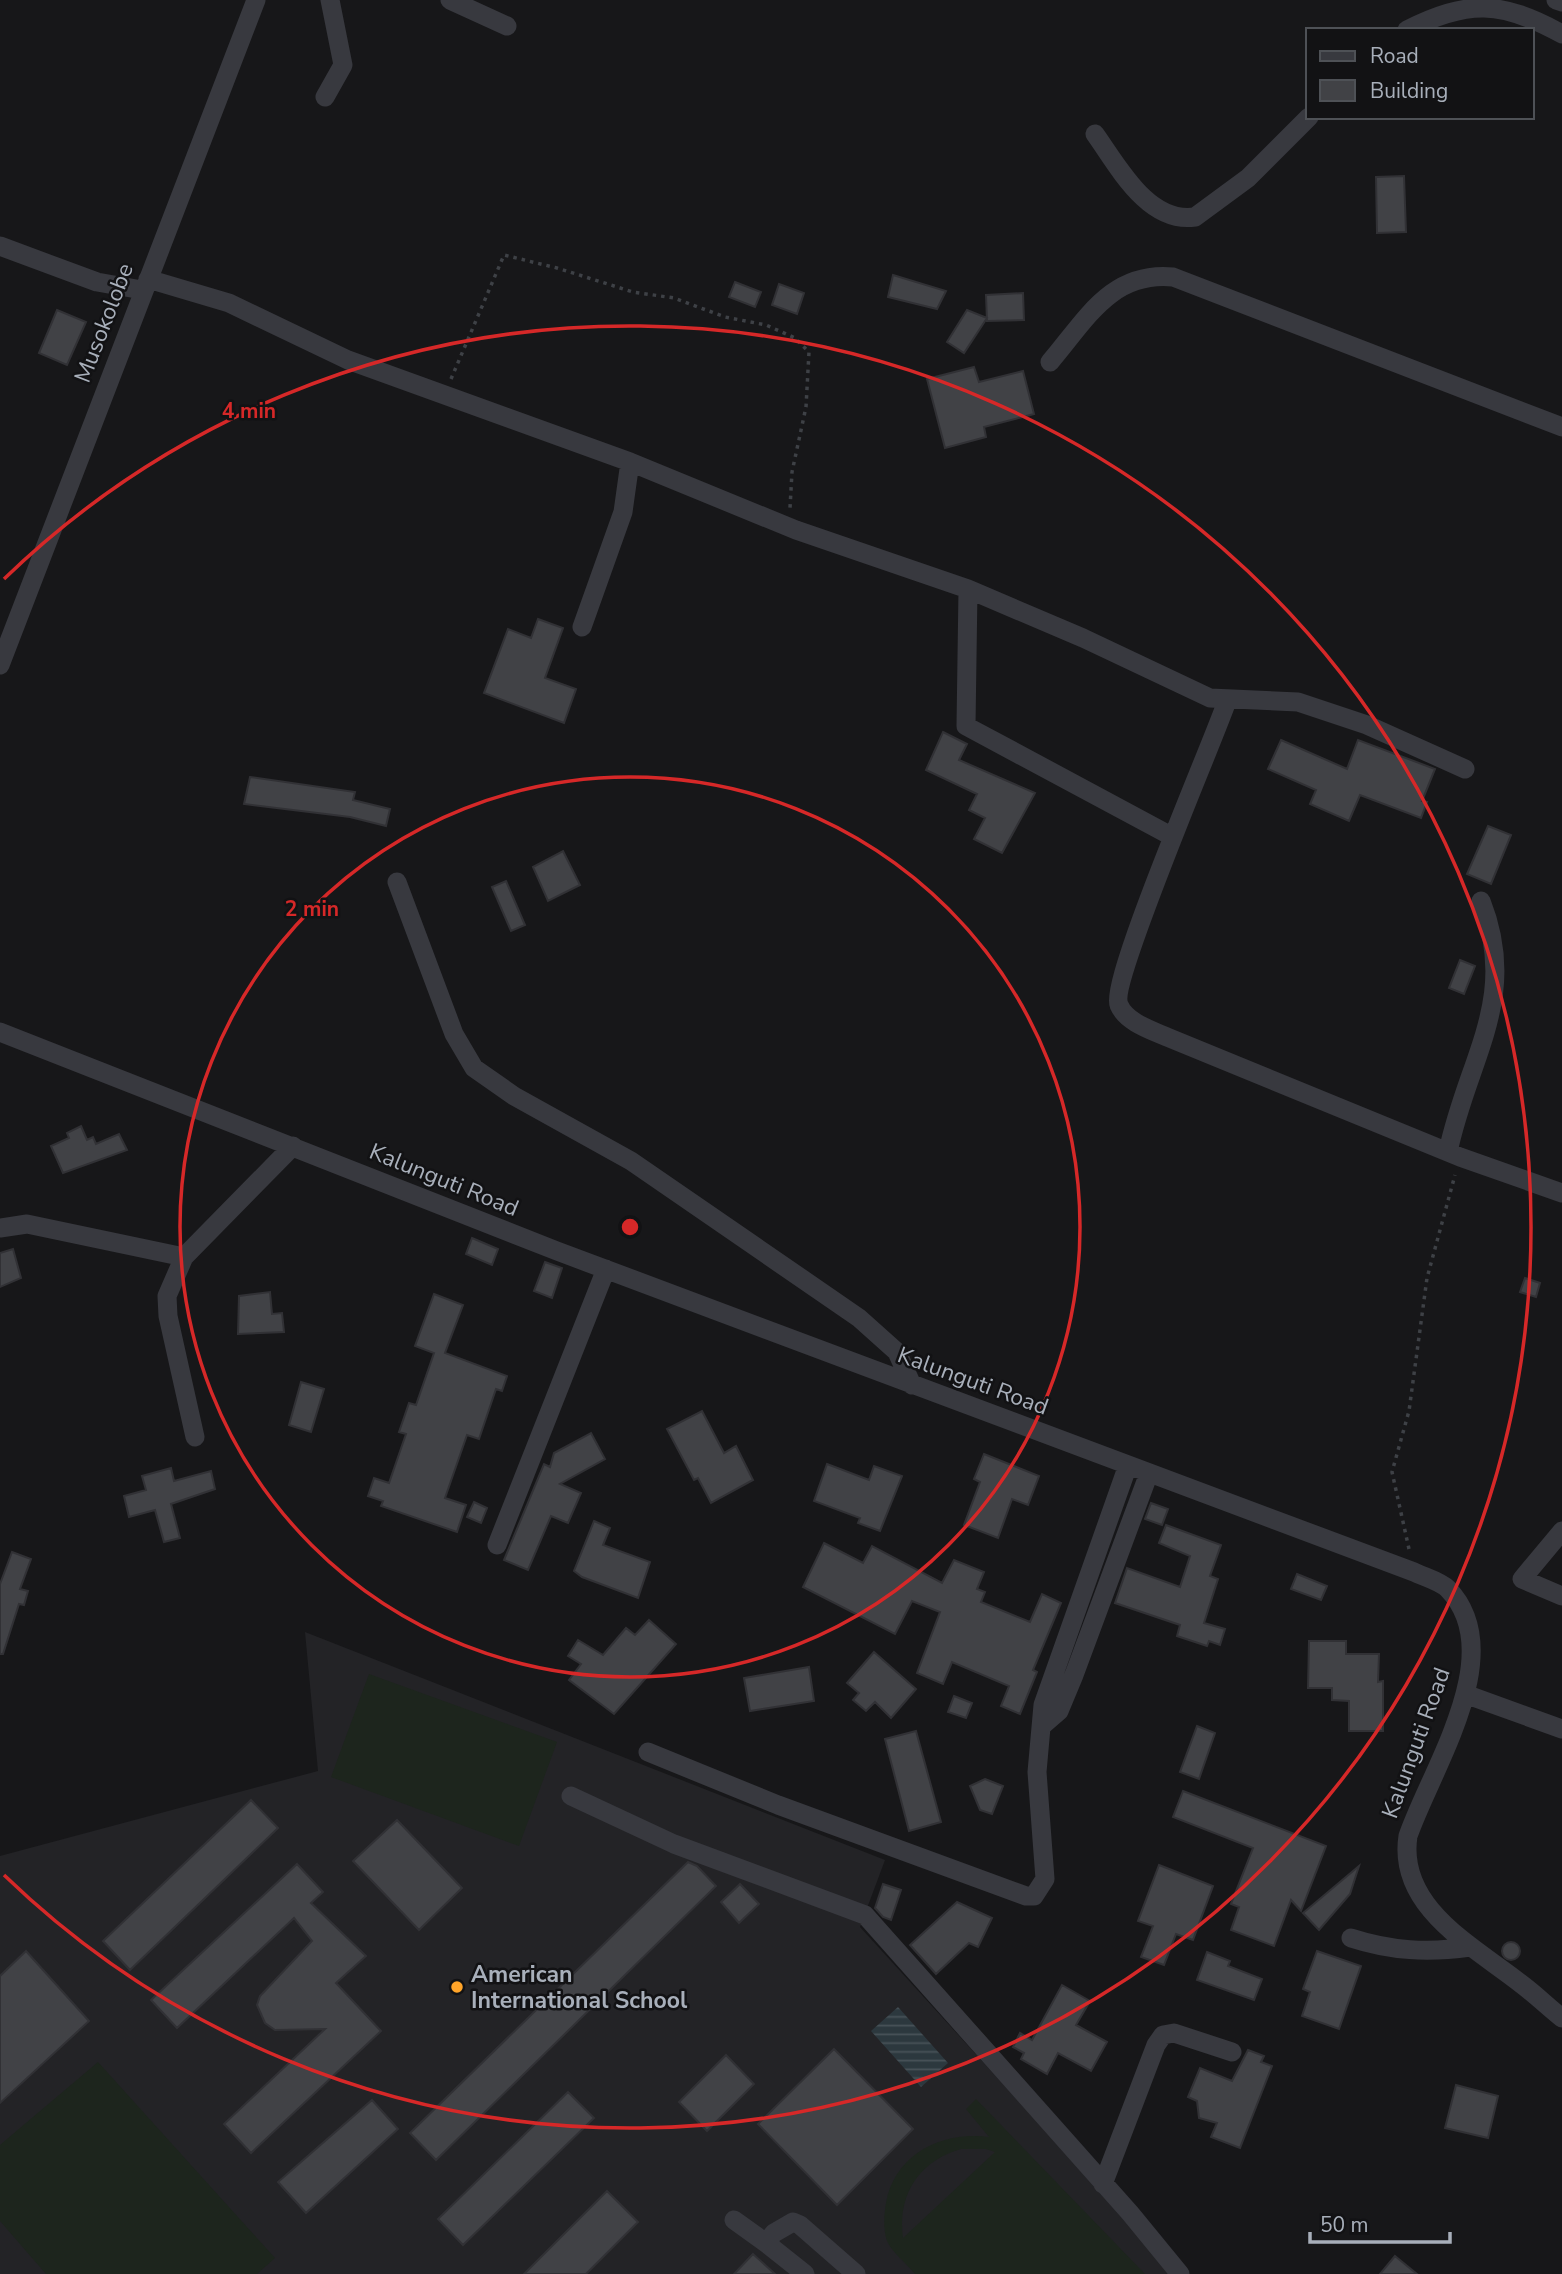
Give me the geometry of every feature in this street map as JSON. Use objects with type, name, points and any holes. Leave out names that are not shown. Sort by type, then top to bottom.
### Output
[{"type":"street","name":"Musokolobe","points":[[0,665],[256,0]]},
{"type":"street","points":[[325,97],[343,65],[330,0]]},
{"type":"street","points":[[450,0],[507,26]]},
{"type":"street","points":[[1556,0],[1562,2]]},
{"type":"street","points":[[1410,28],[1425,17],[1466,1],[1503,7],[1562,34]]},
{"type":"street","points":[[1095,134],[1135,189],[1154,207],[1186,218],[1195,217],[1248,178],[1307,119]]},
{"type":"street","points":[[0,246],[97,282],[145,284],[229,303],[348,360],[630,463],[796,530],[968,590],[1083,638],[1210,698],[1227,701],[1298,702],[1367,725],[1465,769]]},
{"type":"street","points":[[1050,362],[1112,290],[1149,274],[1173,276],[1562,427]]},
{"type":"street","points":[[582,627],[623,512],[630,463]]},
{"type":"street","points":[[968,590],[966,726],[1173,837]]},
{"type":"street","points":[[1227,701],[1173,837],[1117,992],[1119,1006],[1132,1020],[1167,1037],[1454,1155],[1562,1193]]},
{"type":"street","points":[[397,882],[454,1034],[474,1068],[514,1097],[631,1161],[859,1318],[897,1352],[912,1385]]},
{"type":"street","points":[[1454,1155],[1456,1114],[1490,1018],[1497,964],[1493,931],[1480,901]]},
{"type":"street","name":"Kalunguti Road","points":[[0,1032],[606,1269],[1414,1572],[1447,1588],[1466,1618],[1473,1657],[1465,1694],[1416,1812],[1406,1848],[1416,1891],[1442,1922],[1470,1947],[1562,2018]]},
{"type":"street","points":[[195,1437],[167,1316],[167,1296],[184,1257],[293,1146]]},
{"type":"street","points":[[0,1228],[27,1224],[184,1257]]},
{"type":"street","points":[[497,1545],[606,1269]]},
{"type":"street","points":[[648,1752],[790,1810],[1016,1892],[1034,1896],[1045,1879],[1037,1772],[1044,1724],[1043,1705],[1128,1465]]},
{"type":"street","points":[[1044,1724],[1059,1711],[1149,1473]]},
{"type":"street","points":[[1562,1531],[1522,1579],[1562,1596]]},
{"type":"street","points":[[1465,1694],[1562,1729]]},
{"type":"street","points":[[571,1796],[674,1844],[865,1915],[1180,2274]]},
{"type":"street","points":[[1351,1938],[1385,1949],[1434,1952],[1470,1947]]},
{"type":"street","points":[[1103,2184],[1156,2045],[1163,2035],[1174,2033],[1232,2052]]},
{"type":"street","points":[[734,2220],[805,2274]]},
{"type":"street","points":[[766,2243],[783,2226],[793,2222],[800,2225],[856,2274]]},
{"type":"path","points":[[445,396],[504,255],[557,268],[633,292],[674,298],[725,317],[766,325],[795,338],[808,352],[806,407],[792,472],[790,507],[796,530]]},
{"type":"path","points":[[1414,1572],[1392,1472],[1409,1411],[1427,1278],[1454,1155]]},
{"type":"shaded area","name":"American International School","points":[[305,1632],[885,1860],[860,1927],[1176,2274],[0,2274],[0,1856],[318,1771]]},
{"type":"shaded area","points":[[369,1674],[557,1742],[519,1846],[331,1777]]},
{"type":"shaded area","points":[[898,2007],[948,2063],[921,2087],[871,2031]]},
{"type":"shaded area","points":[[98,2062],[275,2258],[257,2274],[46,2274],[0,2221],[0,2145]]},
{"type":"shaded area","points":[[976,2099],[1145,2274],[915,2274],[887,2241],[885,2212],[891,2186],[899,2171],[924,2149],[955,2138],[989,2137],[966,2109]],"holes":[[[961,2149],[986,2149],[995,2152],[903,2238],[902,2222],[908,2194],[923,2171],[933,2162]]]},
{"type":"building","points":[[1404,176],[1406,232],[1377,233],[1376,177]]},
{"type":"building","points":[[893,275],[946,291],[937,309],[888,297]]},
{"type":"building","points":[[735,282],[761,292],[755,307],[729,297]]},
{"type":"building","points":[[779,284],[804,293],[797,314],[772,305]]},
{"type":"building","points":[[1023,293],[1024,320],[987,321],[986,295]]},
{"type":"building","points":[[57,310],[86,322],[67,365],[39,353]]},
{"type":"building","points":[[967,310],[987,318],[964,353],[947,342]]},
{"type":"building","points":[[974,367],[979,382],[1023,371],[1034,414],[984,427],[986,437],[945,448],[927,379]]},
{"type":"building","points":[[538,619],[563,628],[545,678],[576,689],[564,723],[484,693],[508,629],[531,638]]},
{"type":"building","points":[[943,732],[967,744],[959,760],[1035,793],[1002,853],[974,839],[985,818],[969,810],[977,794],[926,770]]},
{"type":"building","points":[[1281,740],[1347,769],[1358,740],[1435,769],[1422,801],[1427,802],[1421,818],[1360,795],[1349,821],[1310,804],[1316,790],[1268,769]]},
{"type":"building","points":[[250,777],[355,792],[353,800],[390,809],[386,826],[350,817],[244,804]]},
{"type":"building","points":[[1488,826],[1511,835],[1491,884],[1467,874]]},
{"type":"building","points":[[563,851],[580,885],[548,901],[533,867]]},
{"type":"building","points":[[506,881],[525,925],[511,931],[492,887]]},
{"type":"building","points":[[1460,960],[1475,966],[1464,994],[1449,988]]},
{"type":"building","points":[[81,1126],[87,1140],[93,1137],[96,1144],[119,1134],[127,1150],[63,1173],[51,1146],[69,1138],[67,1133]]},
{"type":"building","points":[[472,1238],[498,1249],[492,1265],[466,1254]]},
{"type":"building","points":[[13,1249],[21,1278],[0,1287],[0,1253]]},
{"type":"building","points":[[545,1262],[562,1268],[552,1298],[534,1291]]},
{"type":"building","points":[[1525,1278],[1540,1283],[1536,1297],[1520,1292]]},
{"type":"building","points":[[270,1292],[272,1314],[282,1313],[284,1332],[238,1334],[239,1296]]},
{"type":"building","points":[[434,1294],[463,1305],[445,1353],[507,1376],[502,1391],[496,1389],[479,1439],[467,1435],[445,1498],[466,1505],[457,1532],[381,1506],[383,1501],[368,1496],[374,1478],[389,1483],[406,1434],[399,1432],[409,1403],[416,1405],[434,1353],[415,1346]]},
{"type":"building","points":[[301,1382],[324,1389],[311,1432],[289,1425]]},
{"type":"building","points":[[702,1411],[724,1453],[736,1446],[753,1480],[711,1503],[698,1478],[694,1480],[667,1429]]},
{"type":"building","points":[[591,1433],[605,1459],[560,1484],[581,1493],[568,1523],[551,1516],[528,1570],[504,1560],[544,1464],[550,1467],[554,1453]]},
{"type":"building","points":[[984,1454],[1039,1476],[1028,1505],[1012,1499],[998,1538],[964,1525],[980,1482],[974,1479]]},
{"type":"building","points":[[827,1464],[869,1480],[874,1466],[902,1476],[880,1531],[858,1523],[860,1518],[814,1501]]},
{"type":"building","points":[[171,1468],[174,1481],[211,1471],[215,1489],[171,1504],[180,1538],[164,1542],[155,1510],[129,1517],[124,1496],[146,1490],[142,1476]]},
{"type":"building","points":[[474,1502],[487,1508],[481,1523],[467,1517]]},
{"type":"building","points":[[1151,1503],[1168,1509],[1162,1525],[1145,1519]]},
{"type":"building","points":[[594,1521],[610,1528],[603,1545],[650,1562],[638,1598],[582,1577],[574,1571]]},
{"type":"building","points":[[1166,1525],[1221,1545],[1210,1576],[1218,1579],[1204,1623],[1225,1629],[1220,1645],[1209,1641],[1207,1646],[1177,1636],[1180,1625],[1115,1603],[1127,1568],[1180,1587],[1190,1556],[1159,1543]]},
{"type":"building","points":[[824,1543],[863,1563],[872,1546],[942,1583],[954,1560],[984,1572],[977,1589],[985,1592],[981,1602],[1030,1622],[1042,1594],[1061,1603],[1033,1670],[1037,1672],[1020,1714],[1001,1706],[1009,1686],[952,1662],[943,1684],[917,1673],[940,1612],[912,1601],[895,1634],[803,1587]]},
{"type":"building","points":[[12,1552],[31,1559],[20,1589],[28,1591],[24,1605],[19,1604],[3,1654],[0,1654],[0,1584]]},
{"type":"building","points":[[1297,1574],[1327,1586],[1321,1600],[1291,1589]]},
{"type":"building","points":[[649,1620],[676,1644],[614,1714],[569,1680],[581,1664],[568,1656],[578,1640],[603,1655],[626,1628],[635,1635]]},
{"type":"building","points":[[1309,1641],[1346,1641],[1346,1654],[1379,1654],[1378,1682],[1383,1681],[1383,1731],[1349,1731],[1349,1701],[1332,1700],[1332,1688],[1308,1688]]},
{"type":"building","points":[[874,1652],[916,1689],[891,1718],[875,1702],[866,1711],[853,1700],[859,1693],[847,1683]]},
{"type":"building","points":[[809,1667],[814,1701],[750,1711],[744,1678]]},
{"type":"building","points":[[954,1696],[972,1703],[966,1718],[948,1712]]},
{"type":"building","points":[[1197,1726],[1215,1733],[1199,1779],[1180,1772]]},
{"type":"building","points":[[916,1731],[941,1822],[909,1831],[885,1739]]},
{"type":"building","points":[[985,1779],[1003,1786],[992,1814],[980,1810],[970,1786]]},
{"type":"building","points":[[1183,1791],[1326,1846],[1301,1911],[1291,1900],[1274,1946],[1231,1930],[1239,1907],[1231,1904],[1253,1848],[1173,1817]]},
{"type":"building","points":[[251,1800],[278,1828],[130,1970],[103,1941]]},
{"type":"building","points":[[397,1820],[462,1888],[419,1930],[353,1861]]},
{"type":"building","points":[[688,1862],[697,1866],[716,1886],[436,2160],[410,2133]]},
{"type":"building","points":[[297,1864],[323,1892],[311,1903],[366,1956],[336,1983],[381,2031],[251,2153],[224,2124],[325,2029],[275,2030],[265,2023],[257,2005],[260,1996],[312,1941],[294,1918],[177,2028],[151,2000]]},
{"type":"building","points":[[1159,1865],[1213,1886],[1193,1940],[1176,1934],[1164,1965],[1141,1957],[1153,1926],[1138,1921]]},
{"type":"building","points":[[1359,1866],[1350,1894],[1319,1930],[1303,1913]]},
{"type":"building","points":[[740,1884],[759,1904],[739,1923],[721,1902]]},
{"type":"building","points":[[883,1884],[901,1890],[891,1920],[883,1917],[875,1908]]},
{"type":"building","points":[[957,1902],[992,1918],[978,1947],[969,1943],[936,1974],[910,1945]]},
{"type":"building","points":[[1511,1942],[1517,1945],[1520,1951],[1517,1957],[1511,1960],[1505,1957],[1502,1951],[1505,1945]]},
{"type":"building","points":[[26,1951],[89,2021],[0,2103],[0,1976]]},
{"type":"building","points":[[1317,1951],[1361,1966],[1339,2029],[1302,2016],[1310,1992],[1303,1989]]},
{"type":"building","points":[[1207,1952],[1230,1961],[1228,1966],[1262,1979],[1254,2000],[1197,1980]]},
{"type":"building","points":[[1062,1985],[1090,2001],[1076,2025],[1107,2042],[1091,2071],[1058,2053],[1047,2074],[1021,2059],[1024,2053],[1013,2047],[1020,2033],[1032,2040]]},
{"type":"building","points":[[834,2049],[913,2129],[837,2205],[758,2124]]},
{"type":"building","points":[[1248,2050],[1264,2056],[1261,2062],[1272,2066],[1240,2148],[1211,2137],[1217,2123],[1199,2118],[1197,2101],[1188,2097],[1200,2068],[1232,2081]]},
{"type":"building","points":[[726,2055],[754,2084],[707,2131],[679,2102]]},
{"type":"building","points":[[1456,2085],[1498,2096],[1488,2138],[1445,2128]]},
{"type":"building","points":[[568,2092],[594,2118],[463,2245],[438,2219]]},
{"type":"building","points":[[372,2100],[398,2129],[306,2213],[278,2182]]},
{"type":"building","points":[[607,2191],[638,2222],[586,2274],[524,2274]]},
{"type":"building","points":[[753,2254],[775,2274],[734,2274]]},
{"type":"building","points":[[1395,2256],[1417,2274],[1380,2274]]},
{"type":"place","name":"American International School","points":[[457,1987]]}]
